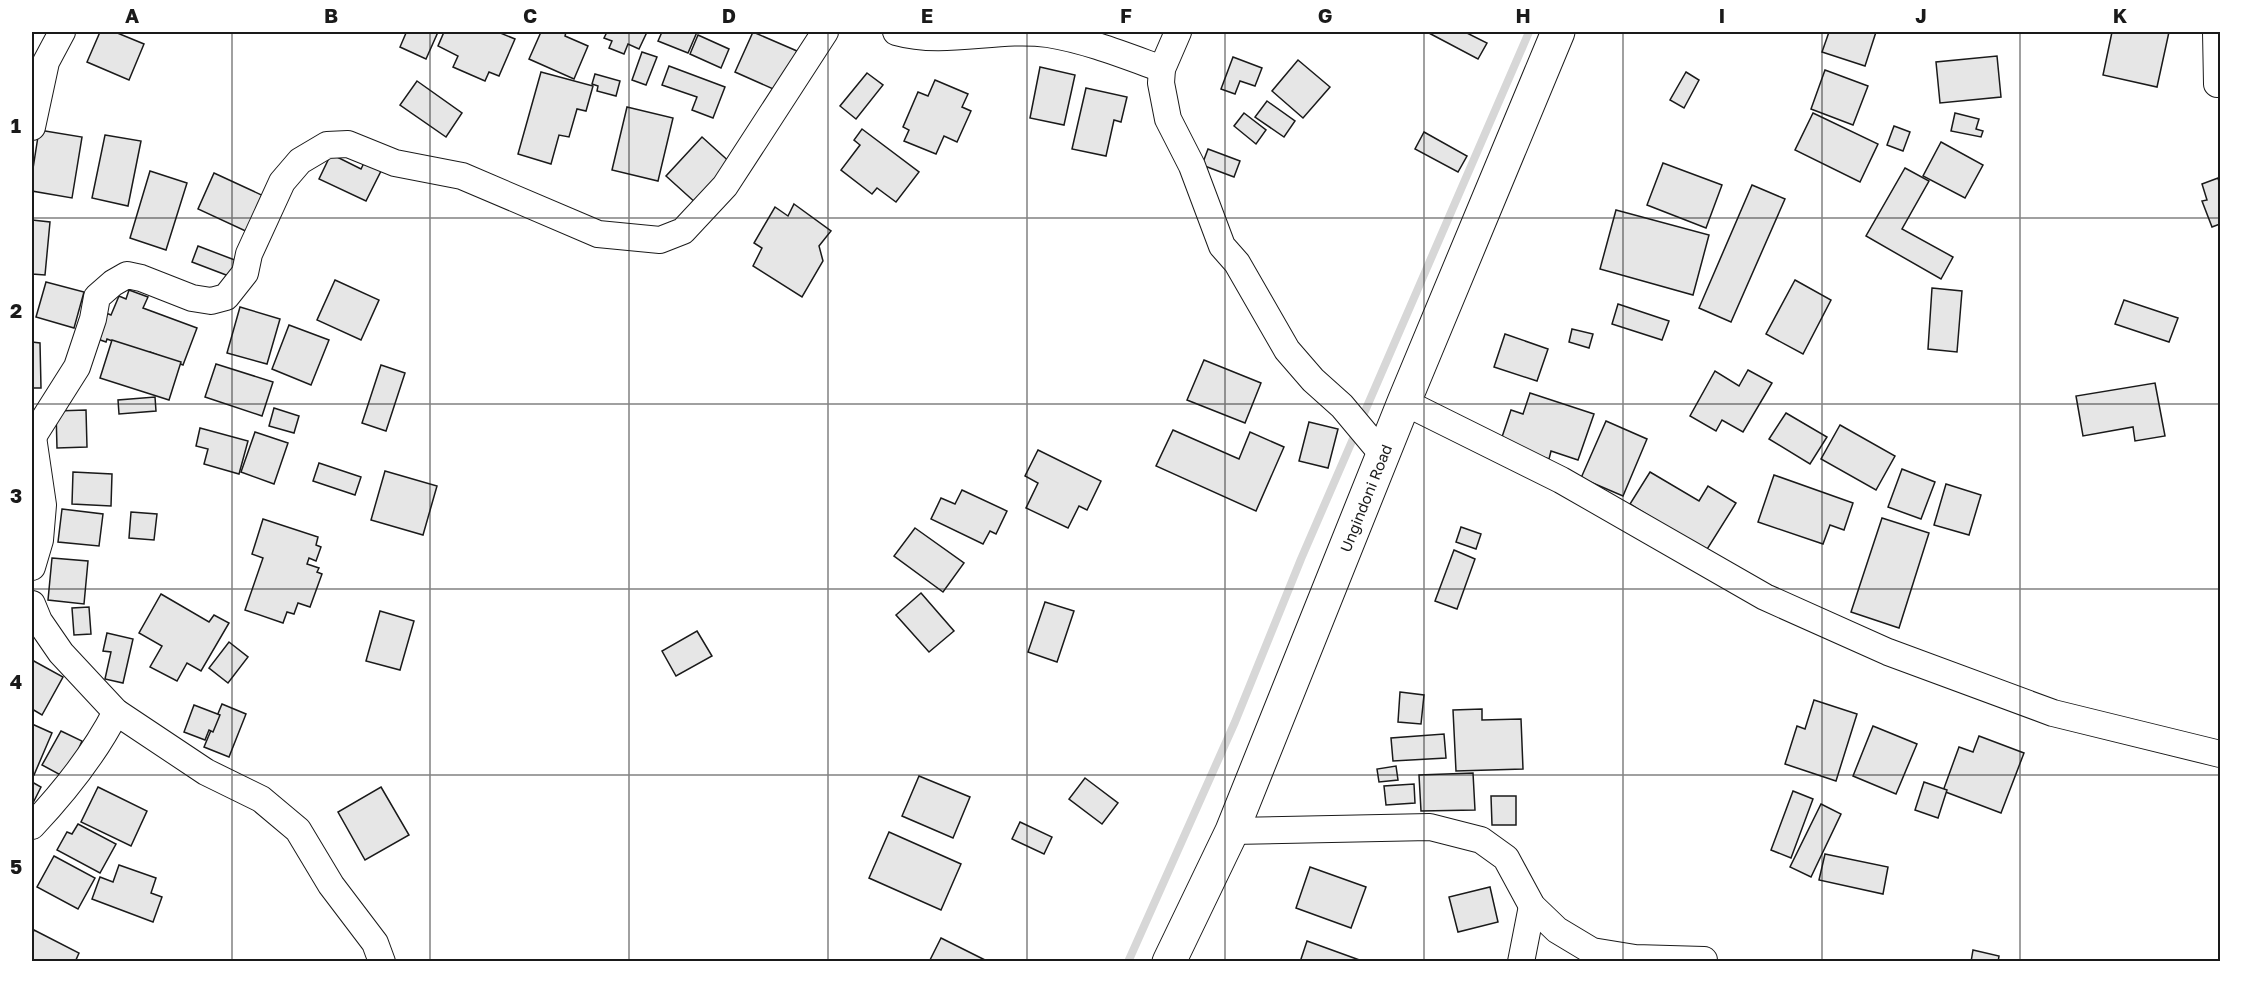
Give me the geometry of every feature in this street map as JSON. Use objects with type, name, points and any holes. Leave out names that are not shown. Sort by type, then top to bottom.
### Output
[{"type":"main road","name":"Ungindoni Road","points":[[1169,962],[1232,831],[1404,402],[1558,32]]},
{"type":"street","points":[[32,127],[46,62],[62,32]]},
{"type":"street","points":[[32,567],[40,540],[43,505],[33,433],[77,367],[93,320],[97,297],[113,283],[127,275],[192,298],[211,301],[226,297],[245,273],[249,254],[282,182],[300,161],[327,145],[348,144],[395,163],[462,176],[598,234],[660,240],[683,231],[726,186],[825,32]]},
{"type":"street","points":[[896,32],[916,38],[1047,34],[1100,48],[1162,69]]},
{"type":"street","points":[[1178,32],[1162,69],[1161,83],[1168,119],[1192,166],[1222,246],[1237,263],[1287,350],[1313,380],[1342,406],[1383,455]]},
{"type":"street","points":[[2216,32],[2217,84]]},
{"type":"street","points":[[1404,402],[1561,480],[1765,597],[1888,652],[2053,713],[2220,754]]},
{"type":"street","points":[[32,604],[39,621],[61,654],[116,712],[206,772],[261,799],[298,830],[331,885],[375,944],[382,962]]},
{"type":"street","points":[[32,826],[74,779],[104,736],[116,712]]},
{"type":"street","points":[[1232,831],[1430,827],[1481,840],[1506,858],[1532,906],[1557,930],[1592,951],[1635,958],[1704,960]]},
{"type":"street","points":[[1521,962],[1532,906]]},
{"type":"building","points":[[100,32],[115,32],[144,44],[129,80],[87,62]]},
{"type":"building","points":[[403,32],[438,32],[426,59],[400,47],[406,33]]},
{"type":"building","points":[[444,32],[498,32],[515,39],[499,76],[489,72],[485,81],[453,67],[458,56],[438,46]]},
{"type":"building","points":[[541,32],[566,32],[565,36],[588,46],[574,79],[529,59]]},
{"type":"building","points":[[607,32],[647,32],[639,49],[628,44],[624,54],[609,48],[612,41],[604,38]]},
{"type":"building","points":[[662,32],[697,32],[688,53],[658,41]]},
{"type":"building","points":[[753,32],[797,51],[780,92],[735,72]]},
{"type":"building","points":[[1427,32],[1465,32],[1487,43],[1478,59]]},
{"type":"building","points":[[1829,32],[1876,32],[1865,66],[1822,52]]},
{"type":"building","points":[[2112,32],[2169,32],[2157,87],[2103,75]]},
{"type":"building","points":[[698,35],[729,49],[721,68],[690,54]]},
{"type":"building","points":[[642,52],[657,57],[646,85],[632,80]]},
{"type":"building","points":[[1997,56],[2001,97],[1940,103],[1936,62]]},
{"type":"building","points":[[1233,57],[1262,68],[1255,86],[1240,81],[1235,94],[1221,89]]},
{"type":"building","points":[[1298,60],[1330,87],[1303,118],[1272,91]]},
{"type":"building","points":[[669,66],[725,87],[713,118],[692,110],[697,97],[662,85]]},
{"type":"building","points":[[1040,67],[1075,75],[1064,125],[1030,118]]},
{"type":"building","points":[[1825,70],[1868,86],[1853,125],[1811,109]]},
{"type":"building","points":[[541,72],[593,86],[586,111],[577,109],[569,137],[559,135],[551,164],[518,154]]},
{"type":"building","points":[[1686,72],[1699,80],[1684,108],[1670,100]]},
{"type":"building","points":[[867,73],[883,85],[856,119],[840,106]]},
{"type":"building","points":[[595,74],[620,81],[616,96],[597,91],[598,86],[592,84]]},
{"type":"building","points":[[935,80],[968,94],[962,107],[971,111],[957,142],[944,136],[936,154],[904,141],[909,130],[903,127],[918,92],[928,96]]},
{"type":"building","points":[[417,81],[462,113],[446,137],[400,105]]},
{"type":"building","points":[[1086,88],[1127,97],[1121,122],[1114,120],[1106,156],[1072,149]]},
{"type":"building","points":[[1267,101],[1295,121],[1284,137],[1255,117]]},
{"type":"building","points":[[627,107],[673,118],[658,181],[612,170]]},
{"type":"building","points":[[1244,113],[1266,130],[1256,144],[1234,126]]},
{"type":"building","points":[[1813,113],[1878,144],[1860,182],[1795,150]]},
{"type":"building","points":[[1955,113],[1979,119],[1976,129],[1983,131],[1981,137],[1951,131]]},
{"type":"building","points":[[1894,126],[1910,132],[1903,151],[1887,145]]},
{"type":"building","points":[[862,129],[919,172],[896,202],[877,188],[872,194],[841,170],[860,145],[854,140]]},
{"type":"building","points":[[39,130],[82,137],[72,198],[32,191],[32,175]]},
{"type":"building","points":[[1424,132],[1467,156],[1458,172],[1415,149]]},
{"type":"building","points":[[105,135],[141,141],[128,206],[92,198]]},
{"type":"building","points":[[702,137],[733,165],[697,204],[666,176]]},
{"type":"building","points":[[1941,142],[1983,165],[1965,198],[1923,176]]},
{"type":"building","points":[[1208,149],[1240,161],[1234,177],[1202,165]]},
{"type":"building","points":[[331,154],[361,169],[364,163],[381,171],[366,201],[319,179]]},
{"type":"building","points":[[1663,163],[1722,185],[1706,228],[1647,205]]},
{"type":"building","points":[[1905,168],[1929,181],[1902,229],[1953,257],[1941,279],[1866,236]]},
{"type":"building","points":[[150,171],[187,183],[166,250],[130,238]]},
{"type":"building","points":[[214,173],[268,198],[252,234],[198,209]]},
{"type":"building","points":[[2218,178],[2220,224],[2212,227],[2202,201],[2207,200],[2202,184]]},
{"type":"building","points":[[1752,185],[1785,199],[1731,322],[1699,308]]},
{"type":"building","points":[[794,204],[831,231],[819,246],[823,261],[802,297],[753,266],[762,248],[754,243],[775,207],[788,216]]},
{"type":"building","points":[[1616,210],[1709,235],[1693,295],[1600,269]]},
{"type":"building","points":[[32,220],[50,222],[45,275],[32,274]]},
{"type":"building","points":[[198,246],[240,262],[234,278],[192,262]]},
{"type":"building","points":[[335,280],[379,300],[361,340],[317,320]]},
{"type":"building","points":[[1795,280],[1831,300],[1803,354],[1766,334]]},
{"type":"building","points":[[46,282],[84,292],[74,328],[36,317]]},
{"type":"building","points":[[1932,288],[1962,291],[1957,352],[1928,349]]},
{"type":"building","points":[[129,290],[148,297],[143,308],[197,328],[183,365],[150,352],[147,360],[132,355],[134,349],[107,339],[106,342],[92,337],[101,311],[111,315],[119,296],[126,299]]},
{"type":"building","points":[[2124,300],[2178,318],[2169,342],[2115,324]]},
{"type":"building","points":[[1618,304],[1669,321],[1662,340],[1612,324]]},
{"type":"building","points":[[240,307],[280,319],[267,364],[227,353]]},
{"type":"building","points":[[289,325],[329,340],[311,385],[272,369]]},
{"type":"building","points":[[1572,329],[1593,334],[1589,348],[1569,342]]},
{"type":"building","points":[[1505,334],[1548,349],[1537,381],[1494,367]]},
{"type":"building","points":[[112,340],[181,362],[169,400],[100,378]]},
{"type":"building","points":[[32,342],[40,343],[41,388],[32,388]]},
{"type":"building","points":[[1204,360],[1261,383],[1245,423],[1187,400]]},
{"type":"building","points":[[216,364],[273,382],[262,416],[205,397]]},
{"type":"building","points":[[381,365],[405,373],[386,431],[362,423]]},
{"type":"building","points":[[1748,370],[1772,383],[1743,432],[1722,420],[1716,431],[1690,416],[1715,371],[1739,386]]},
{"type":"building","points":[[2155,383],[2165,436],[2135,441],[2133,427],[2083,436],[2076,396]]},
{"type":"building","points":[[1530,393],[1594,414],[1578,460],[1551,451],[1549,459],[1500,443],[1511,410],[1523,414]]},
{"type":"building","points":[[155,397],[156,411],[119,414],[118,400]]},
{"type":"building","points":[[274,408],[299,416],[294,433],[269,426]]},
{"type":"building","points":[[86,410],[87,447],[57,448],[56,411]]},
{"type":"building","points":[[1786,413],[1827,437],[1810,464],[1769,439]]},
{"type":"building","points":[[1606,421],[1647,439],[1623,496],[1581,478]]},
{"type":"building","points":[[1309,422],[1338,429],[1328,468],[1299,461]]},
{"type":"building","points":[[1840,425],[1895,456],[1876,490],[1821,459]]},
{"type":"building","points":[[200,428],[248,441],[239,474],[204,464],[208,449],[196,446]]},
{"type":"building","points":[[1173,430],[1239,459],[1250,432],[1284,447],[1256,511],[1156,466]]},
{"type":"building","points":[[255,432],[288,443],[274,484],[241,472]]},
{"type":"building","points":[[1038,450],[1101,481],[1087,510],[1079,506],[1068,528],[1026,508],[1038,483],[1025,476]]},
{"type":"building","points":[[319,463],[361,477],[355,495],[313,481]]},
{"type":"building","points":[[1902,469],[1935,482],[1921,519],[1888,507]]},
{"type":"building","points":[[385,471],[437,486],[423,535],[371,520]]},
{"type":"building","points":[[73,472],[112,474],[111,506],[72,504]]},
{"type":"building","points":[[1650,472],[1699,501],[1708,486],[1736,503],[1706,551],[1630,504]]},
{"type":"building","points":[[1774,475],[1853,503],[1844,530],[1830,525],[1823,544],[1758,522]]},
{"type":"building","points":[[1946,484],[1981,495],[1969,535],[1934,525]]},
{"type":"building","points":[[962,490],[1007,511],[996,534],[990,531],[983,544],[931,519],[941,498],[955,504]]},
{"type":"building","points":[[62,509],[103,514],[99,546],[58,542]]},
{"type":"building","points":[[131,512],[157,514],[154,540],[129,538]]},
{"type":"building","points":[[1882,518],[1929,533],[1899,628],[1851,612]]},
{"type":"building","points":[[263,519],[318,537],[316,545],[321,547],[316,561],[309,558],[307,564],[319,568],[317,572],[322,574],[310,607],[298,603],[294,614],[287,612],[283,623],[245,610],[263,558],[252,554]]},
{"type":"building","points":[[1461,527],[1481,534],[1476,549],[1456,542]]},
{"type":"building","points":[[915,528],[964,563],[943,592],[894,556]]},
{"type":"building","points":[[1454,550],[1475,559],[1457,609],[1435,601]]},
{"type":"building","points":[[52,558],[88,561],[84,604],[48,600]]},
{"type":"building","points":[[921,593],[954,631],[929,652],[896,615]]},
{"type":"building","points":[[161,594],[209,622],[214,615],[229,623],[201,671],[187,663],[177,681],[150,667],[162,646],[139,633]]},
{"type":"building","points":[[1045,602],[1074,611],[1057,662],[1028,652]]},
{"type":"building","points":[[89,607],[91,634],[74,635],[72,608]]},
{"type":"building","points":[[380,611],[414,621],[400,670],[366,661]]},
{"type":"building","points":[[697,631],[712,656],[676,676],[662,651]]},
{"type":"building","points":[[107,633],[133,639],[123,683],[105,679],[111,652],[103,651]]},
{"type":"building","points":[[229,642],[248,657],[228,683],[209,668]]},
{"type":"building","points":[[32,660],[63,677],[42,715],[32,709]]},
{"type":"building","points":[[1400,692],[1424,695],[1421,724],[1398,722]]},
{"type":"building","points":[[1814,700],[1857,714],[1836,781],[1785,764],[1797,726],[1805,729]]},
{"type":"building","points":[[222,704],[246,714],[229,757],[204,747]]},
{"type":"building","points":[[194,705],[220,715],[213,732],[209,730],[205,740],[184,732]]},
{"type":"building","points":[[1482,709],[1482,720],[1521,719],[1523,769],[1456,771],[1453,710]]},
{"type":"building","points":[[32,724],[52,733],[34,775],[32,774]]},
{"type":"building","points":[[1873,726],[1917,744],[1896,794],[1853,776]]},
{"type":"building","points":[[61,731],[82,741],[66,778],[42,765]]},
{"type":"building","points":[[1444,734],[1446,758],[1393,761],[1391,738]]},
{"type":"building","points":[[1979,736],[2024,753],[2001,813],[1943,791],[1959,747],[1973,752]]},
{"type":"building","points":[[1396,766],[1398,780],[1379,782],[1377,769]]},
{"type":"building","points":[[1473,773],[1475,810],[1421,811],[1419,775]]},
{"type":"building","points":[[919,776],[970,797],[953,838],[902,816]]},
{"type":"building","points":[[1085,778],[1118,803],[1102,824],[1069,799]]},
{"type":"building","points":[[32,782],[41,787],[32,805]]},
{"type":"building","points":[[1924,782],[1947,790],[1938,818],[1915,810]]},
{"type":"building","points":[[1414,784],[1415,803],[1386,805],[1384,786]]},
{"type":"building","points":[[98,787],[147,811],[131,846],[81,822]]},
{"type":"building","points":[[381,787],[409,835],[365,860],[338,812]]},
{"type":"building","points":[[1793,791],[1813,799],[1791,858],[1771,850]]},
{"type":"building","points":[[1491,796],[1516,796],[1516,825],[1492,825]]},
{"type":"building","points":[[1821,804],[1841,814],[1811,877],[1790,867]]},
{"type":"building","points":[[1020,822],[1052,837],[1044,854],[1012,839]]},
{"type":"building","points":[[78,824],[116,844],[100,873],[57,850],[67,832],[72,834]]},
{"type":"building","points":[[889,832],[961,864],[941,910],[869,878]]},
{"type":"building","points":[[1825,854],[1888,867],[1883,894],[1819,880]]},
{"type":"building","points":[[54,856],[95,878],[78,909],[37,887]]},
{"type":"building","points":[[119,865],[156,878],[151,893],[162,897],[153,922],[92,899],[100,877],[113,882]]},
{"type":"building","points":[[1310,867],[1366,887],[1351,928],[1296,908]]},
{"type":"building","points":[[1490,887],[1498,922],[1458,932],[1449,897]]},
{"type":"building","points":[[34,930],[79,953],[75,962],[32,962]]},
{"type":"building","points":[[941,938],[989,962],[929,962]]},
{"type":"building","points":[[1307,941],[1365,962],[1300,962]]},
{"type":"building","points":[[1973,950],[1999,956],[1998,962],[1971,962]]},
{"type":"waterway","points":[[1128,962],[1235,722],[1301,559],[1529,32]]}]
